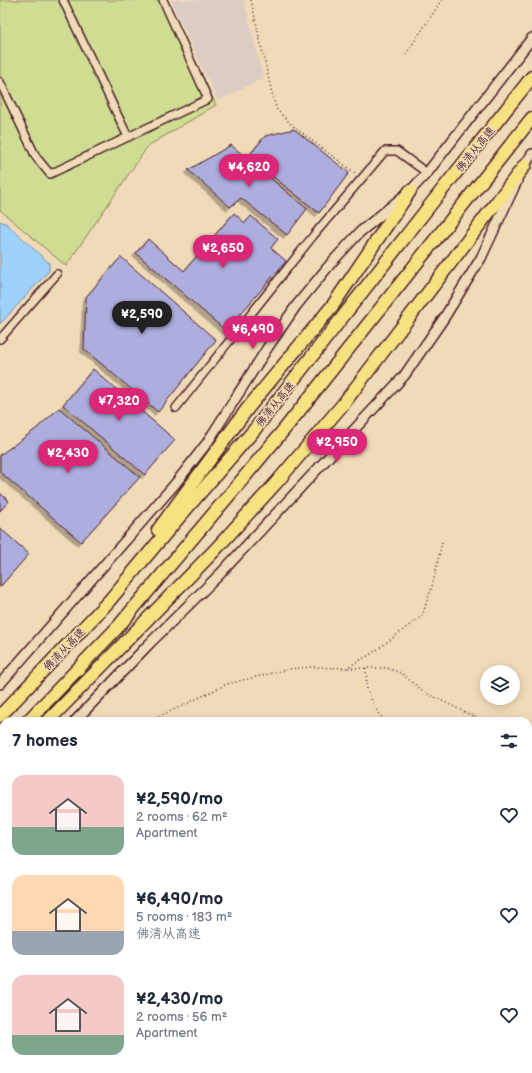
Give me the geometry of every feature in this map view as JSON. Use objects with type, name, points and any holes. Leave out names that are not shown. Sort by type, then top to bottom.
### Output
[{"type":"highway","name":"佛清从高速","points":[[0,716],[104,607],[270,410],[532,77]]},
{"type":"highway","points":[[32,717],[117,628],[259,461],[532,118]]},
{"type":"highway","points":[[52,717],[215,550],[276,483],[344,403],[524,165]]},
{"type":"highway","points":[[104,607],[125,573],[248,408],[333,305],[410,191]]},
{"type":"main road","points":[[0,684],[175,484],[207,443],[296,306],[332,262],[360,232],[410,191],[427,173],[532,38]]},
{"type":"main road","points":[[79,717],[150,643],[220,574],[404,376],[444,318],[481,258],[524,165],[532,154]]},
{"type":"street","points":[[63,0],[128,137]]},
{"type":"street","points":[[0,82],[36,158],[50,174],[208,99],[163,0]]},
{"type":"street","points":[[176,408],[313,236],[385,151],[397,151],[427,173]]},
{"type":"street","points":[[0,339],[57,274]]},
{"type":"path","points":[[251,0],[277,110],[293,126],[362,178]]},
{"type":"path","points":[[406,54],[442,0]]},
{"type":"path","points":[[346,668],[371,654],[422,616],[433,583],[442,542]]},
{"type":"path","points":[[157,717],[227,684],[289,669],[311,667],[387,668],[401,673],[424,692],[476,717]]},
{"type":"path","points":[[366,668],[367,690],[378,714],[381,717]]},
{"type":"shaded area","points":[[170,0],[244,0],[263,78],[218,101]]},
{"type":"green space","points":[[0,0],[167,0],[216,105],[148,146],[66,266],[0,210]]},
{"type":"water","points":[[0,221],[7,224],[49,263],[49,271],[0,324]]},
{"type":"building","points":[[294,129],[349,173],[319,213],[248,157],[265,136]]},
{"type":"building","points":[[231,145],[307,209],[287,235],[241,198],[230,207],[188,170]]},
{"type":"building","points":[[234,213],[245,223],[251,216],[278,239],[271,248],[286,261],[226,331],[136,253],[148,239],[184,271]]},
{"type":"building","points":[[121,257],[216,340],[158,412],[84,349],[86,297]]},
{"type":"building","points":[[93,369],[175,440],[145,475],[63,405]]},
{"type":"building","points":[[59,408],[140,477],[81,542],[0,472],[0,455],[36,429]]},
{"type":"building","points":[[0,493],[9,501],[0,511]]},
{"type":"building","points":[[0,528],[29,554],[0,587]]}]
